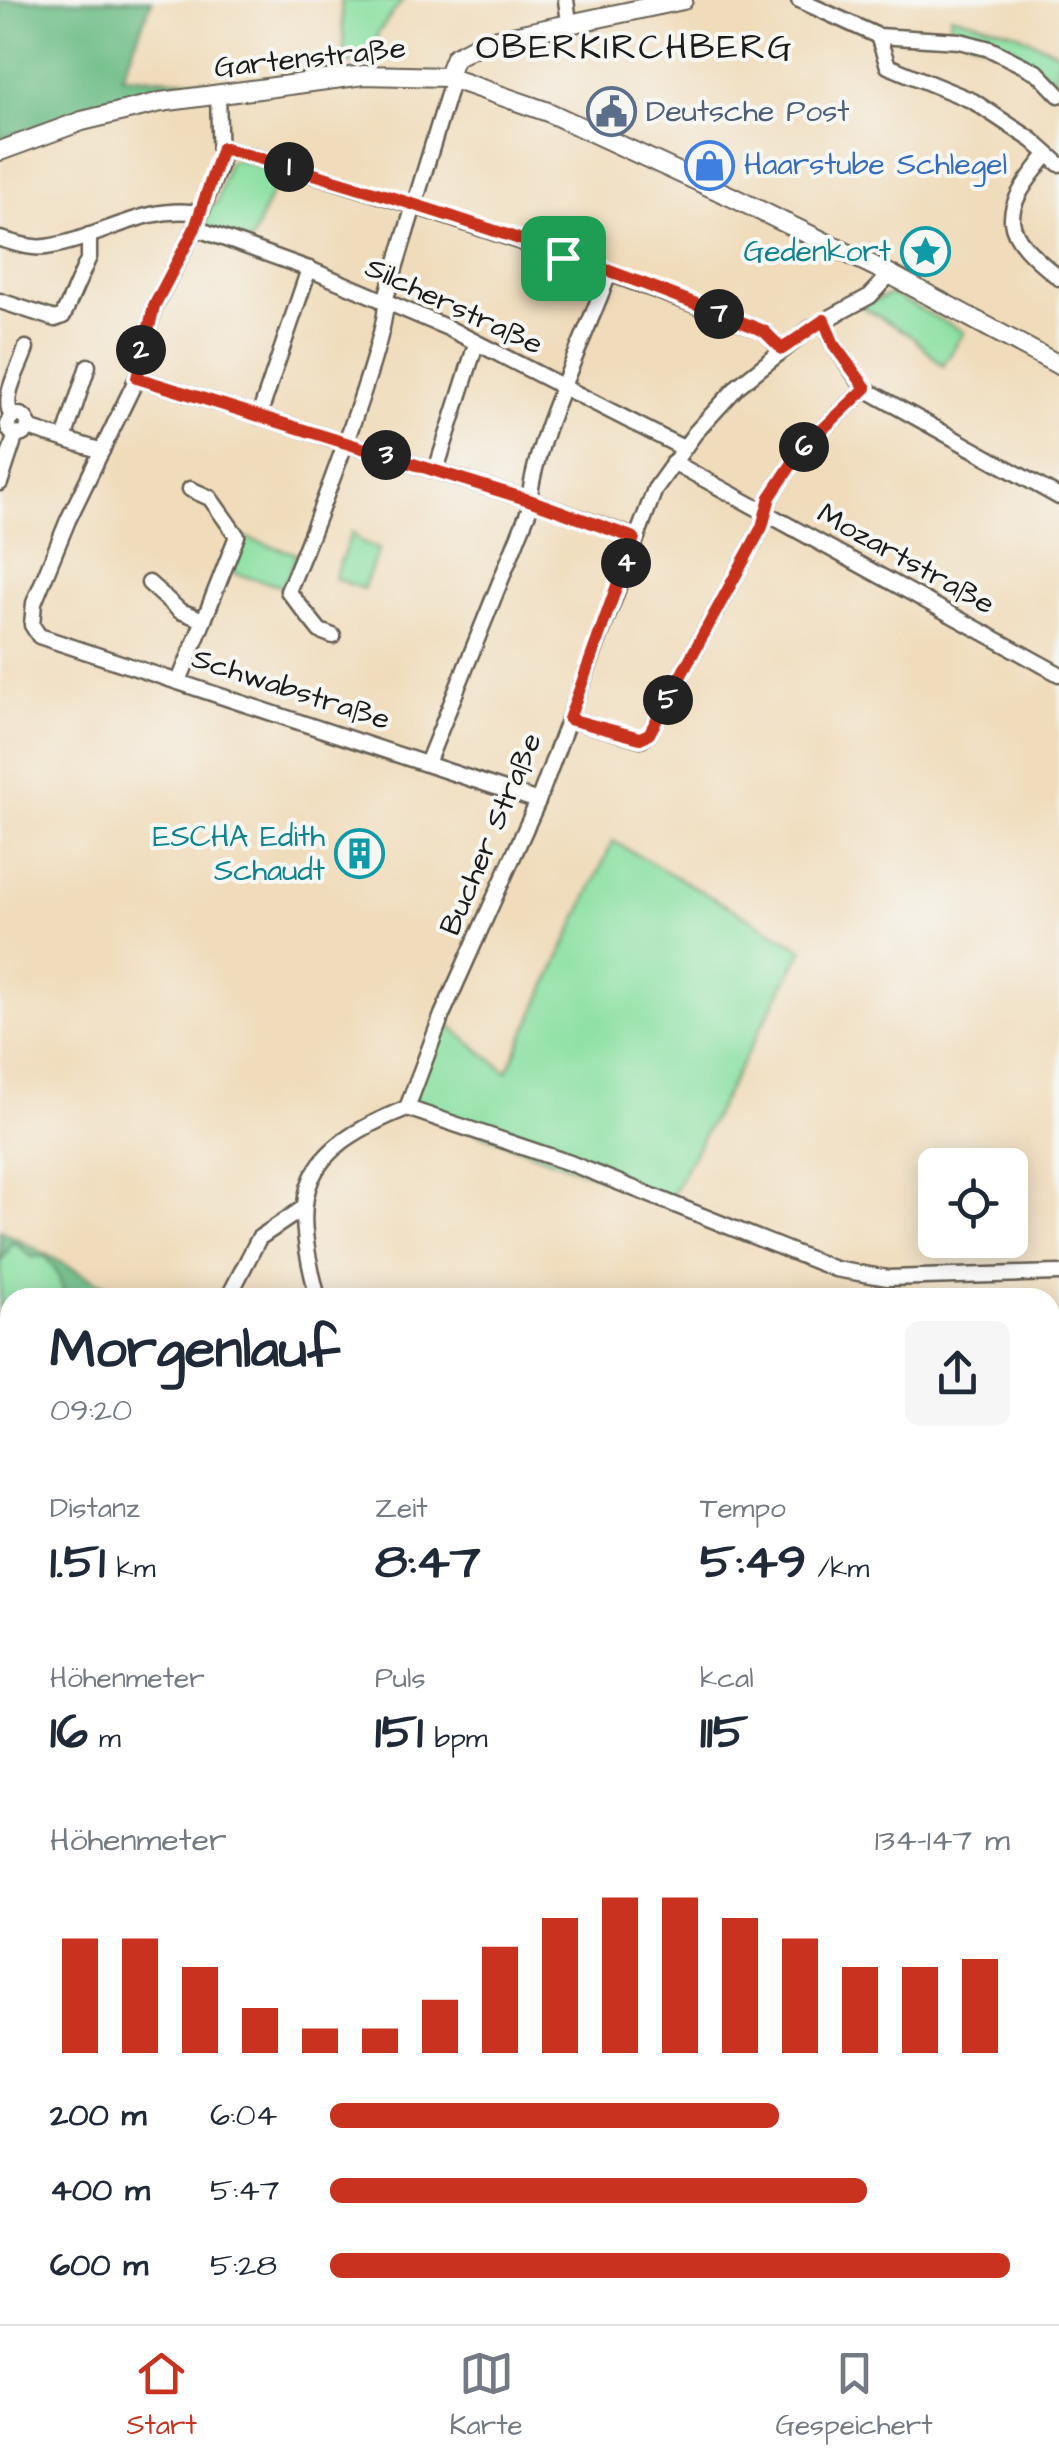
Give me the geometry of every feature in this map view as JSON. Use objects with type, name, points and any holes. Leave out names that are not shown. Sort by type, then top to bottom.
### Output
[{"type":"main road","points":[[448,83],[456,57],[469,51],[569,22],[683,0]]},
{"type":"main road","points":[[469,51],[466,68],[479,86]]},
{"type":"main road","name":"Gartenstraße","points":[[0,151],[126,108],[364,75],[479,86],[602,136],[890,274],[1059,365]]},
{"type":"street","points":[[566,0],[569,22]]},
{"type":"street","points":[[800,0],[878,36],[960,41],[990,49],[1038,73],[1059,94]]},
{"type":"street","points":[[878,36],[888,66],[972,101],[1032,140],[1053,160],[1013,209],[1011,229],[1023,250],[1059,278]]},
{"type":"street","points":[[333,636],[320,631],[288,591],[346,443],[388,309],[385,301],[448,83]]},
{"type":"street","points":[[13,424],[102,451],[137,378],[154,306],[197,220],[222,148],[218,95]]},
{"type":"street","points":[[222,148],[413,206],[609,274],[764,331],[782,349]]},
{"type":"street","points":[[0,239],[44,247],[127,219],[171,209],[197,220]]},
{"type":"street","name":"Silcherstraße","points":[[197,220],[385,301],[684,448]]},
{"type":"street","points":[[0,301],[55,320],[63,316],[90,257],[89,234]]},
{"type":"street","points":[[259,416],[310,269]]},
{"type":"street","points":[[428,761],[530,510],[529,500],[563,388],[609,274]]},
{"type":"street","name":"Bucher Straße","points":[[407,1108],[442,1015],[538,801],[648,501],[673,462],[738,386],[824,320],[870,296],[890,274]]},
{"type":"street","points":[[824,320],[834,345],[866,388],[1059,497]]},
{"type":"street","points":[[436,470],[476,344]]},
{"type":"street","points":[[0,482],[13,424],[8,409],[10,388],[26,348]]},
{"type":"street","points":[[64,439],[88,366]]},
{"type":"street","points":[[137,378],[436,470],[634,538]]},
{"type":"street","points":[[569,719],[640,738],[649,734],[767,514],[770,497],[802,449],[866,388]]},
{"type":"street","name":"Schwabstraße","points":[[102,451],[34,603],[32,625],[39,636],[428,761],[538,801]]},
{"type":"street","name":"Mozartstraße","points":[[673,462],[1059,674]]},
{"type":"street","points":[[178,681],[238,536],[210,498],[190,489]]},
{"type":"street","points":[[149,583],[180,611],[204,620]]},
{"type":"street","points":[[316,1288],[302,1210],[308,1183],[331,1152],[364,1127],[407,1108],[570,1163],[835,1269],[888,1278],[1059,1273]]},
{"type":"street","points":[[233,1288],[259,1238],[302,1210]]},
{"type":"green space","points":[[0,0],[152,0],[122,76],[205,81],[111,101],[0,139]]},
{"type":"green space","points":[[341,0],[403,0],[377,34],[378,59],[345,63]]},
{"type":"green space","points":[[951,15],[1014,32],[1059,53],[1056,79],[1013,53],[949,33]]},
{"type":"green space","points":[[237,159],[280,172],[250,244],[209,228],[204,221],[211,205],[217,203],[228,162]]},
{"type":"green space","points":[[891,294],[964,332],[943,366],[913,337],[861,306]]},
{"type":"green space","points":[[352,532],[362,543],[379,549],[363,589],[334,578]]},
{"type":"green space","points":[[246,538],[297,554],[284,587],[232,573]]},
{"type":"green space","points":[[613,841],[803,949],[668,1202],[417,1111],[412,1095],[442,1020],[507,1072]]},
{"type":"green space","points":[[0,1230],[110,1288],[63,1288],[45,1256],[32,1257],[13,1241],[0,1262]]},
{"type":"green space","points":[[13,1241],[32,1257],[45,1256],[63,1288],[0,1288],[0,1262]]},
{"type":"place","name":"Deutsche Post","points":[[611,112]]},
{"type":"place","name":"Haarstube Schlegel","points":[[709,165]]},
{"type":"place","name":"Gedenkort","points":[[926,252]]},
{"type":"place","name":"ESCHA Edith Schaudt","points":[[360,854]]},
{"type":"district","name":"OBERKIRCHBERG","points":[[635,47]]},
{"type":"route","points":[[222,148],[413,206],[563,258],[764,331],[782,349],[824,320],[834,345],[866,388],[805,446],[770,497],[762,527],[649,734],[640,738],[569,719],[634,538],[529,500],[137,378],[143,337],[154,306],[195,228],[220,164],[222,148]]}]
